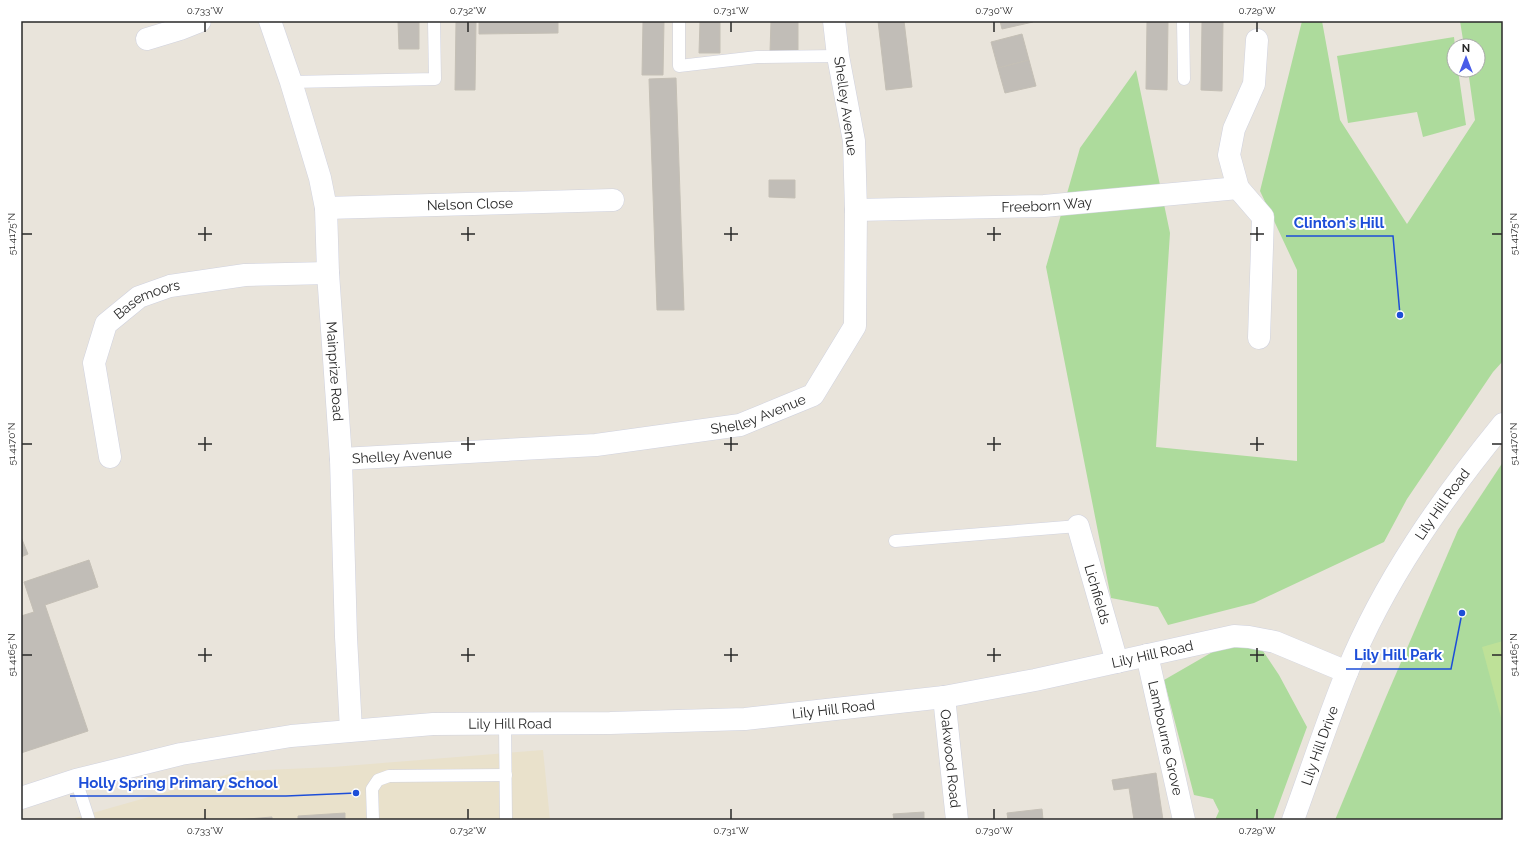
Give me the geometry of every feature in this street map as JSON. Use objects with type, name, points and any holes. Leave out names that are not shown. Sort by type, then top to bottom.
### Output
[{"type":"street","points":[[147,39],[200,21]]},
{"type":"street","name":"Mainprize Road","points":[[270,21],[291,82],[320,178],[326,208],[328,273],[341,459],[346,630],[351,730]]},
{"type":"street","name":"Shelley Avenue","points":[[341,459],[596,445],[740,425],[813,395],[855,326],[856,210],[854,141],[838,56],[834,21]]},
{"type":"street","points":[[1257,40],[1254,84],[1234,129],[1229,155],[1238,188],[1263,217],[1259,338]]},
{"type":"street","name":"Freeborn Way","points":[[856,210],[1044,206],[1238,188]]},
{"type":"street","name":"Nelson Close","points":[[326,208],[613,200]]},
{"type":"street","name":"Basemoors","points":[[110,457],[94,363],[106,324],[139,297],[170,286],[245,275],[328,273]]},
{"type":"street","name":"Lily Hill Road","points":[[21,798],[76,780],[181,754],[291,736],[433,724],[610,723],[745,718],[944,697],[1035,680],[1234,636],[1275,642],[1347,672],[1372,619],[1410,550],[1437,509],[1468,467],[1503,424]]},
{"type":"street","name":"Lichfields","points":[[1078,526],[1117,662]]},
{"type":"street","name":"Lambourne Grove","points":[[1147,655],[1184,820]]},
{"type":"street","name":"Lily Hill Drive","points":[[1292,820],[1347,672]]},
{"type":"street","name":"Oakwood Road","points":[[944,697],[957,820]]},
{"type":"lane","points":[[291,82],[435,79],[434,21]]},
{"type":"lane","points":[[679,21],[679,66],[757,57],[838,56]]},
{"type":"lane","points":[[1183,21],[1184,79]]},
{"type":"lane","points":[[895,541],[1078,526]]},
{"type":"lane","points":[[505,723],[506,820]]},
{"type":"lane","points":[[373,820],[372,789],[378,780],[389,776],[506,775]]},
{"type":"lane","points":[[76,780],[89,820]]},
{"type":"shaded area","points":[[543,750],[550,820],[68,820],[240,771],[333,767]]},
{"type":"green space","points":[[1302,21],[1322,21],[1340,120],[1407,224],[1475,120],[1469,78],[1486,78],[1486,38],[1463,38],[1460,21],[1503,21],[1503,361],[1493,372],[1407,499],[1384,542],[1254,603],[1168,625],[1158,607],[1111,598],[1046,267],[1080,148],[1136,70],[1170,233],[1156,447],[1297,461],[1297,270],[1260,191]]},
{"type":"green space","points":[[1446,38],[1446,78],[1459,78],[1466,125],[1423,137],[1417,112],[1348,123],[1337,56]]},
{"type":"green space","points":[[1503,462],[1503,820],[1335,820],[1458,530]]},
{"type":"green space","points":[[1503,641],[1503,725],[1482,647]]},
{"type":"green space","points":[[1257,642],[1279,675],[1307,727],[1273,820],[1215,820],[1219,811],[1213,799],[1194,795],[1164,680],[1216,650]]},
{"type":"building","points":[[398,21],[419,21],[419,49],[399,49]]},
{"type":"building","points":[[456,21],[476,21],[475,90],[455,90]]},
{"type":"building","points":[[479,21],[558,21],[558,33],[479,34]]},
{"type":"building","points":[[643,21],[664,21],[663,75],[642,75]]},
{"type":"building","points":[[700,21],[720,21],[720,53],[699,53]]},
{"type":"building","points":[[771,21],[798,21],[798,52],[770,52]]},
{"type":"building","points":[[878,21],[904,21],[912,87],[886,90]]},
{"type":"building","points":[[1000,21],[1033,21],[1033,22],[1002,29]]},
{"type":"building","points":[[1147,21],[1168,21],[1167,90],[1146,89]]},
{"type":"building","points":[[1202,21],[1223,21],[1222,91],[1201,90]]},
{"type":"building","points":[[1022,34],[1029,60],[998,68],[991,42]]},
{"type":"building","points":[[1029,60],[1036,86],[1005,93],[998,68]]},
{"type":"building","points":[[676,78],[684,310],[657,310],[649,79]]},
{"type":"building","points":[[769,180],[795,180],[795,198],[769,197]]},
{"type":"building","points":[[21,537],[28,554],[21,557]]},
{"type":"building","points":[[89,560],[98,587],[45,605],[88,731],[21,753],[21,616],[34,612],[24,582]]},
{"type":"building","points":[[1156,773],[1163,820],[1134,820],[1129,788],[1114,790],[1112,780]]},
{"type":"building","points":[[1042,809],[1043,820],[1008,820],[1007,813]]},
{"type":"building","points":[[924,812],[924,820],[894,820],[893,814]]},
{"type":"building","points":[[345,813],[345,820],[298,820],[298,816]]},
{"type":"building","points":[[272,817],[272,820],[236,820]]},
{"type":"place","name":"Clinton's Hill","points":[[1400,315]]},
{"type":"place","name":"Lily Hill Park","points":[[1462,613]]},
{"type":"place","name":"Holly Spring Primary School","points":[[356,793]]}]
